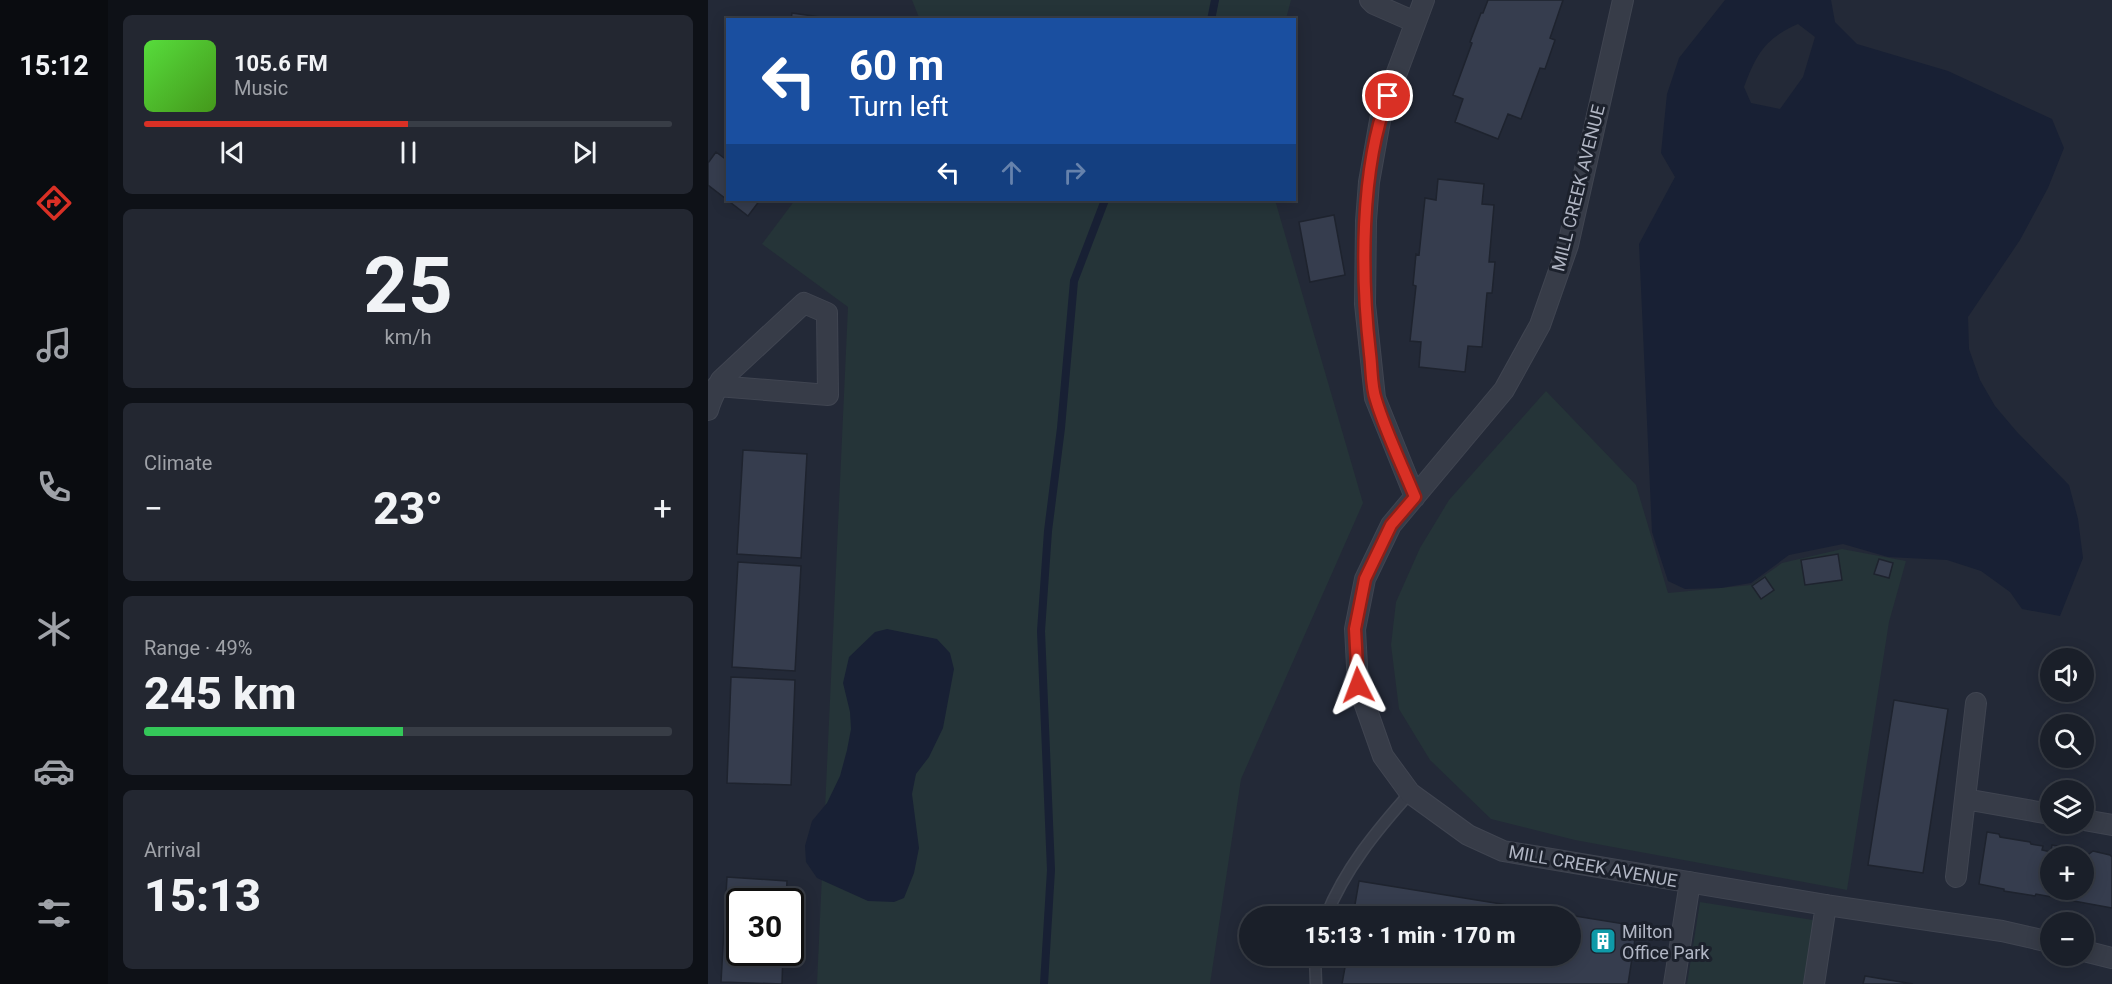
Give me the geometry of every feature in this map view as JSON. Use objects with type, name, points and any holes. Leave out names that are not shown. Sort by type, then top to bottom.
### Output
[{"type":"street","points":[[1370,0],[1374,4],[1415,21]]},
{"type":"street","points":[[1415,497],[1375,398],[1365,304],[1368,192],[1381,115],[1424,0]]},
{"type":"street","name":"MILL CREEK AVENUE","points":[[1623,0],[1568,246],[1540,325],[1504,390],[1391,525],[1365,579],[1355,629],[1358,685],[1383,756],[1410,793],[1467,835],[1503,851],[1826,905],[2002,931],[2040,940]]},
{"type":"street","points":[[708,410],[717,386],[721,380],[804,303],[827,313],[828,395],[717,386]]},
{"type":"street","points":[[1956,877],[1976,703]]},
{"type":"street","points":[[1965,799],[2040,812]]},
{"type":"street","points":[[2094,822],[2112,825]]},
{"type":"street","points":[[1674,984],[1690,882]]},
{"type":"street","points":[[1814,984],[1826,905]]},
{"type":"street","points":[[2094,953],[2112,957]]},
{"type":"lane","points":[[1331,906],[1351,866],[1373,835],[1410,793]]},
{"type":"lane","points":[[1315,966],[1316,984]]},
{"type":"shaded area","points":[[912,0],[1291,0],[1286,18],[919,18]]},
{"type":"shaded area","points":[[794,201],[1275,201],[1363,503],[1241,779],[1210,984],[817,984],[848,307],[762,244]]},
{"type":"shaded area","points":[[1546,391],[1636,485],[1668,593],[1751,585],[1782,563],[1842,549],[1906,561],[1889,622],[1847,890],[1575,840],[1491,819],[1430,760],[1399,709],[1391,645],[1396,602],[1420,548],[1449,500]]},
{"type":"shaded area","points":[[1700,902],[1813,920],[1804,984],[1687,984]]},
{"type":"water","points":[[1725,0],[1831,0],[1835,22],[1857,44],[1948,71],[2052,119],[2064,148],[2048,188],[2020,240],[1968,317],[1969,349],[1980,380],[1995,406],[2069,485],[2078,519],[2083,558],[2060,616],[2022,609],[2010,592],[1981,571],[1947,560],[1888,557],[1843,544],[1789,555],[1751,583],[1721,588],[1685,589],[1668,581],[1652,532],[1639,244],[1675,177],[1661,153],[1667,94],[1679,58]],"holes":[[[1798,24],[1815,37],[1803,77],[1780,109],[1751,103],[1744,87],[1763,49],[1777,35]]]},
{"type":"water","points":[[887,629],[937,639],[950,653],[954,669],[943,728],[929,757],[916,774],[912,794],[919,848],[914,873],[904,898],[894,902],[868,901],[817,878],[806,862],[805,846],[812,821],[827,803],[840,776],[847,750],[851,729],[850,712],[843,683],[849,657],[875,632]]},
{"type":"building","points":[[1488,0],[1563,0],[1550,38],[1555,40],[1545,69],[1540,68],[1521,119],[1508,114],[1498,139],[1455,122],[1463,99],[1453,95],[1472,43],[1470,42]]},
{"type":"building","points":[[792,13],[827,18],[791,18]]},
{"type":"building","points":[[716,152],[726,160],[726,199],[708,185],[708,163]]},
{"type":"building","points":[[1438,179],[1484,184],[1482,204],[1494,205],[1489,262],[1495,262],[1492,293],[1487,293],[1482,347],[1468,346],[1465,372],[1419,367],[1421,342],[1410,341],[1416,286],[1413,285],[1416,254],[1419,255],[1425,198],[1436,200]]},
{"type":"building","points":[[729,201],[759,201],[748,216]]},
{"type":"building","points":[[1334,215],[1345,275],[1310,282],[1299,222]]},
{"type":"building","points":[[743,450],[807,454],[801,558],[737,554]]},
{"type":"building","points":[[1838,554],[1842,580],[1805,585],[1801,560]]},
{"type":"building","points":[[1879,559],[1893,563],[1889,578],[1874,574]]},
{"type":"building","points":[[738,562],[801,566],[795,671],[732,667]]},
{"type":"building","points":[[1765,577],[1774,590],[1761,599],[1752,586]]},
{"type":"building","points":[[731,677],[795,680],[791,785],[727,783]]},
{"type":"building","points":[[1894,700],[1948,709],[1923,873],[1868,865]]},
{"type":"building","points":[[1987,832],[2043,846],[2040,846],[2040,895],[2004,891],[2004,889],[1979,884]]},
{"type":"building","points":[[2094,851],[2112,857],[2112,908],[2069,900],[2094,900]]},
{"type":"building","points":[[727,877],[787,881],[787,888],[726,888]]},
{"type":"building","name":"Milton Office Park","points":[[1359,881],[1513,906],[1355,906]]},
{"type":"building","points":[[726,894],[726,966],[783,966],[782,984],[721,982]]},
{"type":"building","name":"Milton Office Park","points":[[1581,917],[1637,926],[1628,984],[1342,984],[1345,966],[1581,966]]},
{"type":"building","points":[[1865,976],[1913,984],[1863,984]]},
{"type":"waterway","points":[[1211,18],[1215,0]]},
{"type":"waterway","points":[[1044,984],[1051,870],[1041,631],[1048,531],[1061,428],[1074,281],[1105,201]]},
{"type":"place","name":"Milton Office Park","points":[[1603,941]]},
{"type":"route","points":[[1358,685],[1355,629],[1365,579],[1391,525],[1415,497],[1375,398],[1365,304],[1369,182],[1381,115],[1388,96]]}]
